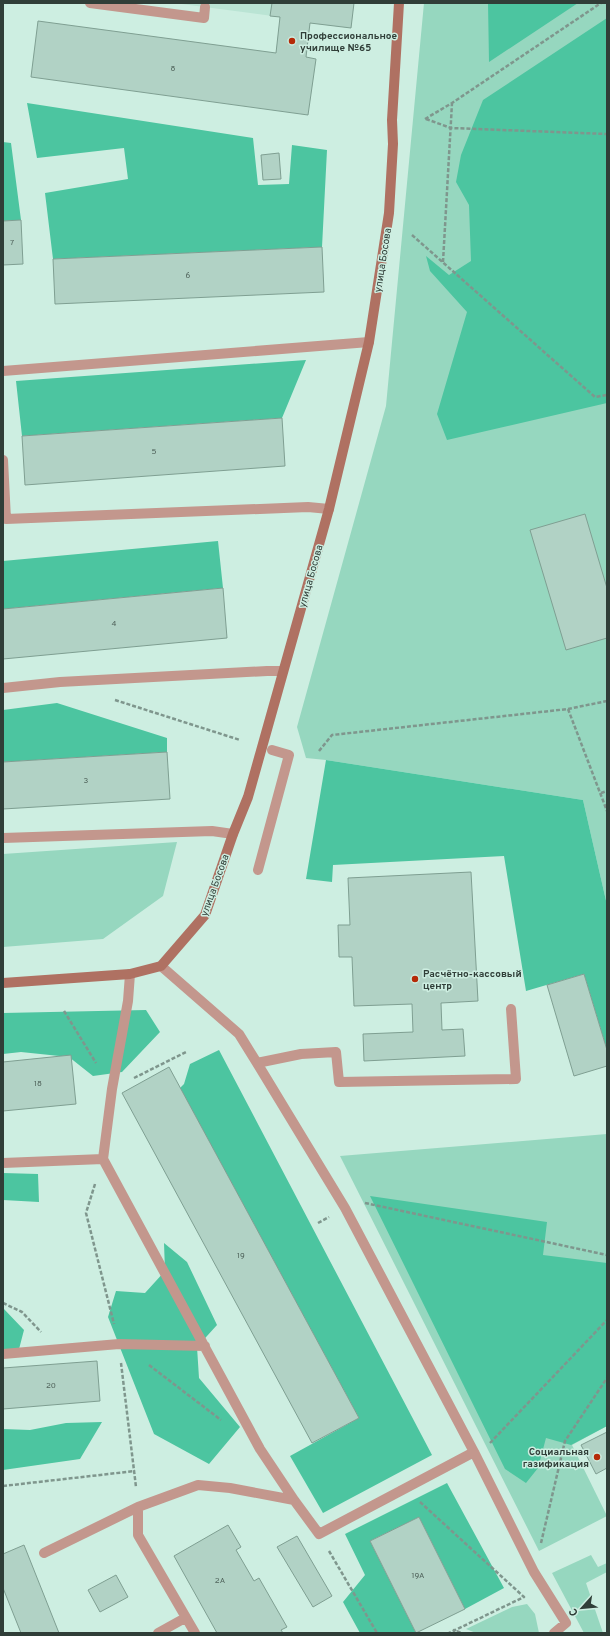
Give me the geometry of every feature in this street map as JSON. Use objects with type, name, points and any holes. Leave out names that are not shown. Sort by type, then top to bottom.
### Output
[{"type":"street","name":"улица Босова","points":[[161,966],[205,915],[233,834],[248,797],[329,509],[369,342],[389,213],[393,144],[392,120],[399,3]]},
{"type":"street","points":[[3,983],[130,974],[161,966]]},
{"type":"lane","points":[[90,3],[204,18],[205,7]]},
{"type":"lane","points":[[3,371],[369,342]]},
{"type":"lane","points":[[3,460],[6,519],[308,507],[329,509]]},
{"type":"lane","points":[[3,688],[68,681],[267,671],[283,672]]},
{"type":"lane","points":[[258,870],[289,754],[272,750]]},
{"type":"lane","points":[[3,838],[212,831],[233,834]]},
{"type":"lane","points":[[161,966],[239,1034],[345,1208],[474,1452],[534,1572],[566,1623],[554,1633]]},
{"type":"lane","points":[[130,974],[128,1001],[114,1074],[103,1159],[260,1449],[294,1500],[319,1534],[474,1452]]},
{"type":"lane","points":[[257,1063],[301,1054],[336,1052],[339,1082],[516,1079],[511,1009]]},
{"type":"lane","points":[[3,1163],[103,1159]]},
{"type":"lane","points":[[3,1354],[119,1344],[205,1346]]},
{"type":"lane","points":[[44,1554],[138,1507],[198,1485],[230,1488],[294,1500]]},
{"type":"lane","points":[[138,1507],[138,1535],[195,1633]]},
{"type":"lane","points":[[158,1633],[186,1618]]},
{"type":"path","points":[[601,3],[452,103],[425,119],[450,128],[607,134]]},
{"type":"path","points":[[443,263],[452,103]]},
{"type":"path","points":[[412,235],[595,397],[607,395]]},
{"type":"path","points":[[112,699],[240,740]]},
{"type":"path","points":[[319,751],[332,735],[568,710],[607,701]]},
{"type":"path","points":[[568,710],[607,811]]},
{"type":"path","points":[[601,793],[607,791]]},
{"type":"path","points":[[171,1060],[186,1052]]},
{"type":"path","points":[[357,1202],[607,1255]]},
{"type":"path","points":[[318,1223],[331,1216]]},
{"type":"path","points":[[3,1303],[22,1312],[57,1350]]},
{"type":"path","points":[[486,1446],[607,1320]]},
{"type":"path","points":[[148,1364],[225,1423]]},
{"type":"path","points":[[541,1544],[565,1441],[607,1378]]},
{"type":"path","points":[[3,1486],[134,1471]]},
{"type":"path","points":[[405,1489],[524,1597],[454,1632],[449,1633]]},
{"type":"path","points":[[319,1534],[377,1633]]},
{"type":"path","points":[[454,1632],[461,1633]]},
{"type":"shaded area","name":"Профессиональное училище №65","points":[[174,3],[354,3],[351,28],[310,23],[306,57],[276,53],[280,17]]},
{"type":"shaded area","points":[[424,3],[607,3],[607,905],[583,800],[306,758],[297,727],[386,406]]},
{"type":"shaded area","points":[[177,842],[163,896],[103,939],[3,947],[3,854]]},
{"type":"shaded area","points":[[607,1134],[607,1426],[572,1445],[607,1516],[539,1551],[340,1156]]},
{"type":"shaded area","points":[[591,1555],[598,1567],[607,1563],[607,1572],[586,1583],[603,1633],[584,1633],[552,1573]]},
{"type":"shaded area","points":[[527,1604],[535,1614],[539,1633],[476,1633],[466,1629],[512,1607]]},
{"type":"green space","points":[[488,3],[578,3],[489,62]]},
{"type":"green space","points":[[607,18],[607,403],[447,440],[437,414],[467,312],[430,271],[426,256],[449,275],[471,261],[469,205],[456,182],[461,155],[483,100]]},
{"type":"green space","points":[[27,103],[253,138],[258,185],[289,184],[292,145],[327,150],[322,247],[53,259],[45,193],[128,179],[124,148],[37,158]]},
{"type":"green space","points":[[3,142],[11,143],[21,220],[3,221]]},
{"type":"green space","points":[[306,360],[282,418],[22,436],[16,381]]},
{"type":"green space","points":[[218,541],[223,588],[3,609],[3,561]]},
{"type":"green space","points":[[57,703],[167,738],[167,752],[3,762],[3,710]]},
{"type":"green space","points":[[326,760],[583,800],[607,905],[607,1050],[584,974],[526,991],[504,856],[333,865],[332,882],[306,879]]},
{"type":"green space","points":[[146,1010],[160,1032],[122,1072],[93,1076],[69,1057],[21,1052],[3,1054],[3,1013]]},
{"type":"green space","points":[[219,1050],[432,1455],[323,1513],[290,1456],[359,1418],[180,1088],[184,1084],[190,1064]]},
{"type":"green space","points":[[3,1173],[38,1174],[39,1202],[3,1200]]},
{"type":"green space","points":[[370,1196],[547,1222],[543,1255],[607,1263],[607,1426],[571,1445],[546,1438],[538,1468],[526,1483],[505,1469]]},
{"type":"green space","points":[[164,1243],[187,1262],[217,1325],[197,1347],[199,1378],[240,1427],[209,1464],[154,1434],[108,1317],[116,1291],[145,1293],[165,1271]]},
{"type":"green space","points":[[3,1308],[24,1330],[18,1353],[3,1354]]},
{"type":"green space","points":[[102,1422],[80,1459],[3,1470],[3,1429],[30,1430],[66,1423]]},
{"type":"green space","points":[[447,1483],[504,1588],[465,1609],[419,1517],[370,1541],[416,1633],[360,1633],[343,1602],[365,1575],[345,1534]]},
{"type":"building","points":[[272,3],[354,3],[351,28],[310,23],[306,57],[316,59],[308,115],[31,77],[38,21],[276,53],[280,17],[270,16]]},
{"type":"building","points":[[279,153],[281,179],[263,180],[261,155]]},
{"type":"building","points":[[21,220],[23,264],[3,265],[3,221]]},
{"type":"building","points":[[322,247],[324,292],[55,304],[53,259]]},
{"type":"building","points":[[282,418],[285,466],[25,485],[22,436]]},
{"type":"building","points":[[585,514],[607,588],[607,638],[566,650],[530,530]]},
{"type":"building","points":[[223,588],[227,638],[3,659],[3,609]]},
{"type":"building","points":[[167,752],[170,799],[3,809],[3,762]]},
{"type":"building","name":"Расчётно-кассовый центр","points":[[471,872],[478,1001],[441,1003],[442,1030],[463,1029],[465,1056],[364,1061],[363,1034],[413,1032],[412,1004],[354,1006],[352,957],[339,957],[338,925],[350,925],[348,878]]},
{"type":"building","points":[[584,974],[607,1050],[607,1066],[574,1076],[547,985]]},
{"type":"building","points":[[71,1055],[76,1104],[3,1111],[3,1062]]},
{"type":"building","points":[[169,1067],[359,1418],[312,1443],[122,1093]]},
{"type":"building","points":[[97,1361],[100,1401],[3,1409],[3,1368]]},
{"type":"building","name":"Социальная газификация","points":[[607,1432],[607,1468],[596,1474],[581,1445]]},
{"type":"building","points":[[419,1517],[465,1609],[416,1633],[370,1541]]},
{"type":"building","points":[[228,1525],[241,1547],[236,1550],[254,1581],[259,1578],[287,1627],[281,1630],[283,1633],[217,1633],[174,1556]]},
{"type":"building","points":[[297,1536],[332,1596],[313,1607],[277,1547]]},
{"type":"building","points":[[24,1545],[59,1633],[21,1633],[3,1588],[3,1554]]},
{"type":"building","points":[[116,1575],[128,1597],[100,1612],[88,1590]]},
{"type":"place","name":"Профессиональное училище №65","points":[[292,41]]},
{"type":"place","name":"Расчётно-кассовый центр","points":[[415,979]]},
{"type":"place","name":"Социальная газификация","points":[[597,1457]]}]
